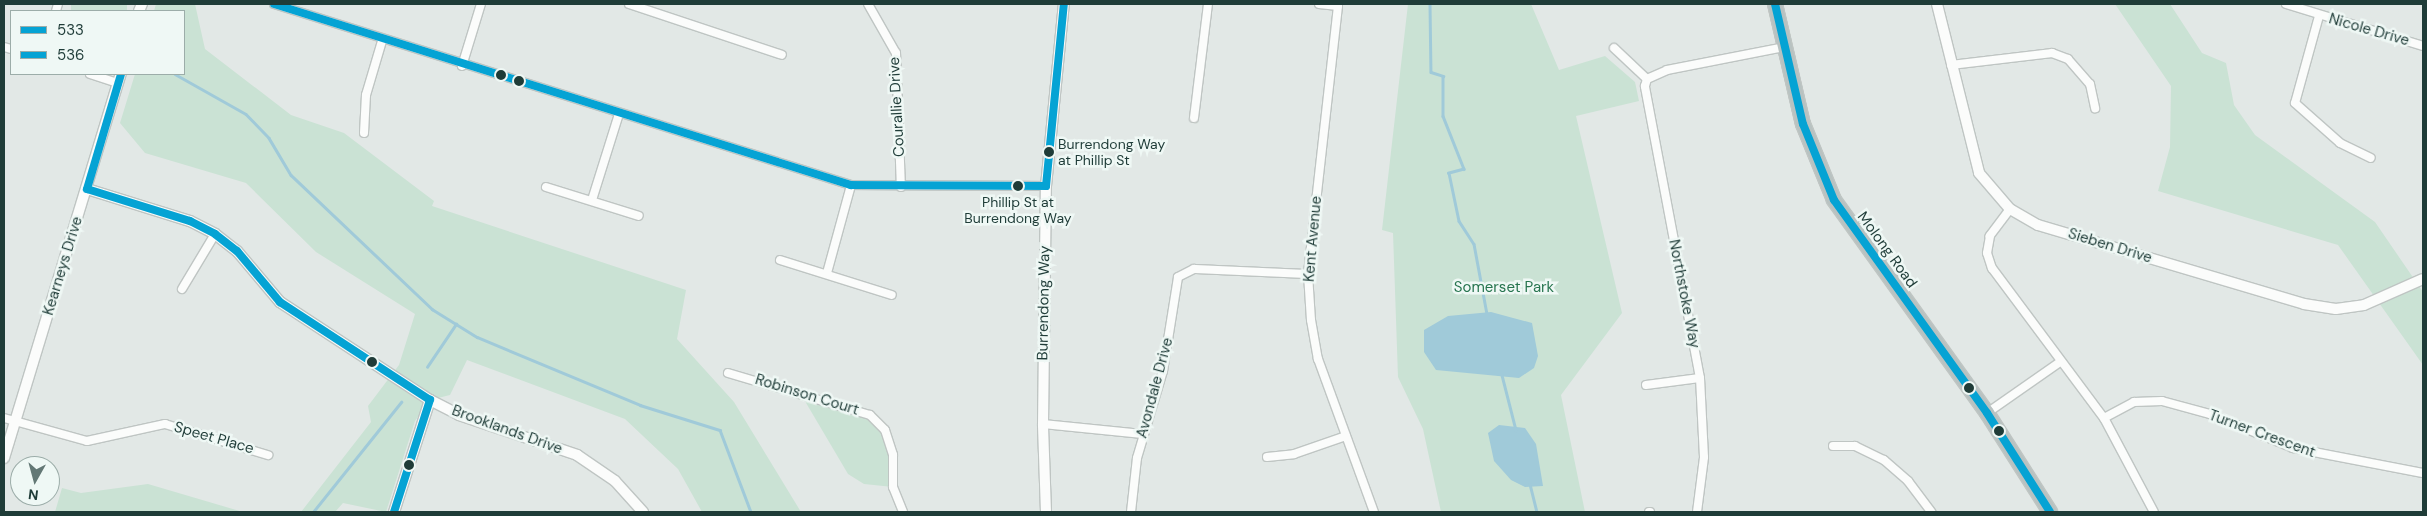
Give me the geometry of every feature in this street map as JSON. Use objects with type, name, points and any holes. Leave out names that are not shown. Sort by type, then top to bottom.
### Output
[{"type":"highway","name":"Molong Road","points":[[1775,4],[1803,124],[1834,200],[1987,413],[2050,512]]},
{"type":"street","points":[[274,4],[294,7],[382,41],[852,185],[901,187],[1046,186]]},
{"type":"street","points":[[462,66],[481,4]]},
{"type":"street","points":[[629,4],[782,55]]},
{"type":"street","name":"Courallie Drive","points":[[868,4],[896,53],[901,187]]},
{"type":"street","name":"Burrendong Way","points":[[1046,512],[1043,424],[1046,186],[1064,4]]},
{"type":"street","points":[[1194,118],[1208,4]]},
{"type":"street","name":"Kent Avenue","points":[[1319,4],[1338,6],[1308,274],[1318,358],[1374,512]]},
{"type":"street","name":"Sieben Drive","points":[[1937,4],[1979,173],[2010,209],[2038,225],[2304,304],[2336,309],[2364,304],[2423,279]]},
{"type":"street","name":"Nicole Drive","points":[[2292,4],[2318,16],[2423,46]]},
{"type":"street","points":[[2318,16],[2294,103],[2340,143],[2371,158]]},
{"type":"street","points":[[364,133],[366,95],[382,41]]},
{"type":"street","points":[[1614,48],[1647,79],[1666,70],[1784,47]]},
{"type":"street","points":[[1951,65],[2052,53],[2068,59],[2090,84],[2095,108]]},
{"type":"street","points":[[97,75],[119,78]]},
{"type":"street","name":"Kearneys Drive","points":[[4,458],[87,189],[119,78]]},
{"type":"street","name":"Northstoke Way","points":[[1647,79],[1644,93],[1700,378],[1704,456],[1697,512]]},
{"type":"street","points":[[592,200],[619,114]]},
{"type":"street","points":[[827,273],[852,185]]},
{"type":"street","points":[[546,187],[639,216]]},
{"type":"street","name":"Brooklands Drive","points":[[87,189],[190,221],[215,234],[237,251],[280,302],[430,400],[459,415],[577,455],[615,481],[643,512]]},
{"type":"street","points":[[2010,209],[1990,236],[1987,254],[1992,268],[2060,362],[2104,418],[2154,512]]},
{"type":"street","points":[[182,289],[215,234]]},
{"type":"street","points":[[780,260],[827,273],[892,295]]},
{"type":"street","name":"Avondale Drive","points":[[1131,512],[1143,434],[1167,352],[1175,286],[1184,271],[1308,274]]},
{"type":"street","points":[[1987,413],[2060,362]]},
{"type":"street","name":"Robinson Court","points":[[728,373],[870,415],[885,430],[892,455],[893,487],[903,512]]},
{"type":"street","points":[[1646,385],[1700,378]]},
{"type":"street","points":[[394,512],[430,400]]},
{"type":"street","name":"Turner Crescent","points":[[2104,418],[2134,402],[2162,401],[2210,414],[2293,448],[2423,474]]},
{"type":"street","name":"Speet Place","points":[[4,418],[87,441],[165,424],[268,455]]},
{"type":"street","points":[[1043,424],[1143,434]]},
{"type":"street","points":[[1267,457],[1294,454],[1346,436]]},
{"type":"street","points":[[1833,446],[1855,446],[1884,460],[1908,481],[1931,512]]},
{"type":"green space","points":[[71,4],[127,4],[127,10],[71,10]]},
{"type":"green space","points":[[156,4],[195,4],[205,49],[291,115],[344,133],[434,201],[432,206],[686,290],[677,339],[734,402],[801,512],[702,512],[678,469],[625,419],[467,360],[450,395],[430,400],[415,421],[386,512],[343,503],[335,512],[301,512],[371,422],[368,406],[399,365],[415,314],[316,252],[246,183],[145,153],[120,123],[135,75],[185,75],[185,10],[154,10]]},
{"type":"green space","name":"Somerset Park","points":[[1408,4],[1531,4],[1559,70],[1605,56],[1635,82],[1639,101],[1576,116],[1622,313],[1561,395],[1585,512],[1441,512],[1423,429],[1398,377],[1393,233],[1382,230]]},
{"type":"green space","points":[[2115,4],[2170,4],[2202,53],[2226,63],[2234,105],[2255,135],[2375,222],[2423,292],[2423,365],[2338,245],[2158,191],[2170,147],[2171,86]]},
{"type":"green space","points":[[799,391],[870,415],[885,430],[893,455],[893,487],[864,484],[848,474]]},
{"type":"green space","points":[[148,484],[243,512],[55,512],[57,506],[60,506],[62,488],[81,493]]},
{"type":"water","points":[[1491,312],[1532,323],[1538,356],[1534,368],[1519,378],[1436,370],[1424,352],[1424,330],[1448,316]]},
{"type":"water","points":[[1499,425],[1525,428],[1536,444],[1543,486],[1525,487],[1511,480],[1494,461],[1488,433]]},
{"type":"waterway","points":[[1430,4],[1431,72],[1443,76],[1443,116],[1464,169],[1449,173],[1459,221],[1474,244],[1487,314]]},
{"type":"waterway","points":[[177,75],[246,114],[269,138],[291,175],[432,309],[477,337],[640,405],[720,430],[751,512]]},
{"type":"waterway","points":[[427,367],[456,324]]},
{"type":"waterway","points":[[1502,375],[1516,430]]},
{"type":"waterway","points":[[313,512],[401,402]]},
{"type":"waterway","points":[[1530,484],[1537,512]]},
{"type":"transit line","name":"533","points":[[274,4],[851,185],[1046,186]]},
{"type":"transit line","name":"533","points":[[1046,186],[1064,4]]},
{"type":"transit line","name":"536","points":[[1775,4],[1803,124],[1834,200],[1987,413],[2050,512]]},
{"type":"transit line","name":"533","points":[[87,189],[121,75]]},
{"type":"transit line","name":"533","points":[[87,189],[190,221],[215,234],[237,251],[280,302],[430,400]]},
{"type":"transit line","name":"533","points":[[394,512],[430,400]]},
{"type":"place","name":"Burrendong Way at Phillip St","points":[[1049,152]]},
{"type":"place","name":"Phillip St at Burrendong Way","points":[[1018,186]]}]
